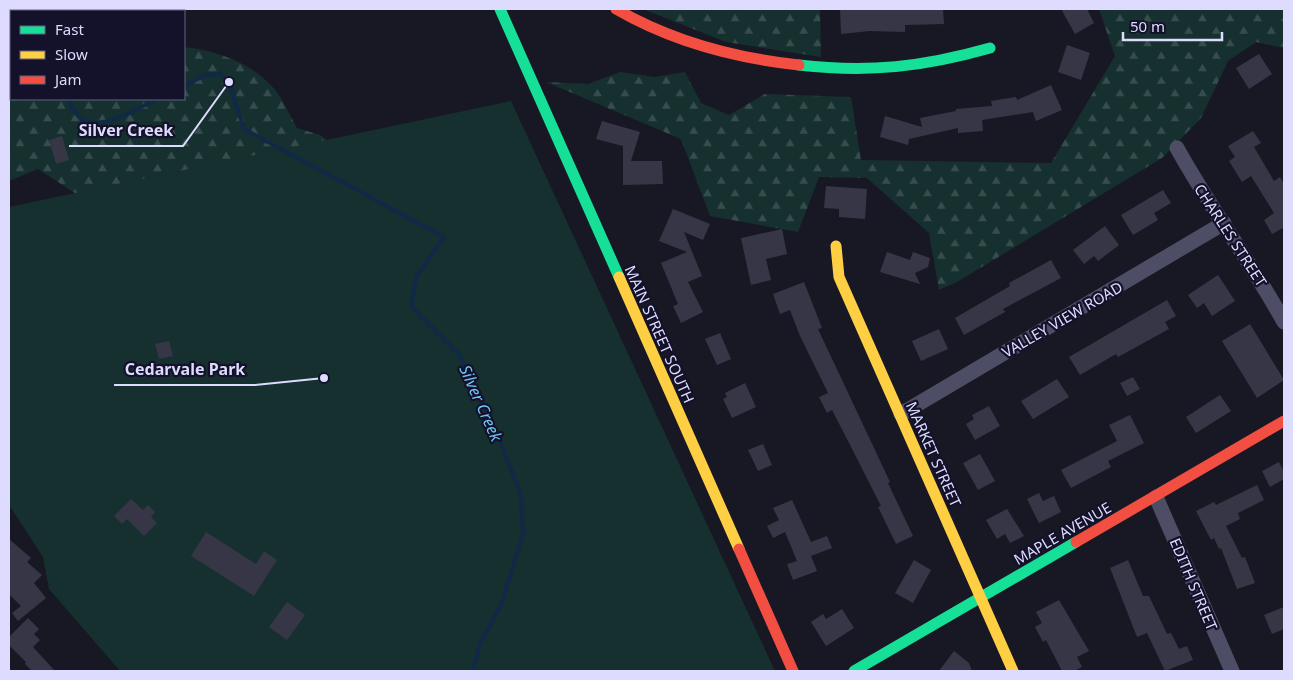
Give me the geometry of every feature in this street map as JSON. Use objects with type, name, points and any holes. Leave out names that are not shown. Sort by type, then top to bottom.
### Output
[{"type":"street","name":"MAIN STREET SOUTH","points":[[500,9],[793,671]]},
{"type":"street","points":[[616,9],[634,21],[720,53],[800,65],[858,69],[934,63],[990,48]]},
{"type":"street","name":"CHARLES STREET","points":[[1177,148],[1284,322]]},
{"type":"street","name":"VALLEY VIEW ROAD","points":[[900,414],[1224,223]]},
{"type":"street","name":"MARKET STREET","points":[[836,246],[839,278],[1013,671]]},
{"type":"street","name":"MAPLE AVENUE","points":[[854,671],[1156,497],[1284,420]]},
{"type":"street","name":"EDITH STREET","points":[[1156,497],[1232,671]]},
{"type":"green space","points":[[9,9],[130,9],[10,10],[10,100],[185,100],[185,47],[197,49],[222,55],[257,73],[279,95],[297,128],[320,135],[360,164],[90,203],[38,169],[9,181]]},
{"type":"green space","points":[[643,9],[820,9],[821,57],[726,42]]},
{"type":"green space","points":[[1099,9],[1284,9],[1284,48],[1256,42],[1228,61],[1201,118],[1162,158],[957,282],[939,290],[929,233],[867,178],[819,177],[798,232],[710,216],[681,139],[546,82],[588,84],[620,72],[655,77],[685,72],[701,103],[729,115],[765,94],[851,97],[861,160],[1051,163],[1115,56]]},
{"type":"green space","points":[[511,101],[775,671],[120,671],[49,589],[43,557],[9,505],[9,207]]},
{"type":"building","points":[[840,9],[943,9],[944,24],[905,25],[905,32],[870,31],[841,34]]},
{"type":"building","points":[[1061,9],[1087,9],[1094,23],[1075,34]]},
{"type":"building","points":[[1067,45],[1090,53],[1081,80],[1058,72]]},
{"type":"building","points":[[1259,54],[1272,74],[1249,89],[1236,68]]},
{"type":"building","points":[[1051,85],[1062,110],[1036,121],[1033,112],[982,120],[983,131],[958,133],[958,128],[909,139],[908,145],[880,137],[885,116],[922,127],[920,118],[956,111],[956,109],[992,106],[991,101],[1016,97],[1017,100]]},
{"type":"building","points":[[602,121],[640,132],[631,161],[662,161],[663,184],[623,185],[623,146],[596,139]]},
{"type":"building","points":[[1253,131],[1261,143],[1254,147],[1274,181],[1280,177],[1284,184],[1284,230],[1283,228],[1272,234],[1264,220],[1274,213],[1251,176],[1242,182],[1229,161],[1235,157],[1228,146]]},
{"type":"building","points":[[62,136],[69,160],[56,164],[49,140]]},
{"type":"building","points":[[826,186],[867,189],[865,219],[839,217],[839,209],[824,208]]},
{"type":"building","points":[[1163,190],[1171,203],[1154,213],[1158,220],[1133,235],[1121,215]]},
{"type":"building","points":[[673,209],[710,224],[703,240],[684,232],[702,276],[688,282],[703,312],[681,323],[673,306],[678,304],[661,263],[687,252],[659,241]]},
{"type":"building","points":[[1105,226],[1119,245],[1098,261],[1094,256],[1084,264],[1073,250]]},
{"type":"building","points":[[782,229],[787,254],[766,259],[771,280],[751,285],[741,238]]},
{"type":"building","points":[[887,252],[910,260],[913,252],[930,258],[928,267],[915,273],[920,284],[880,272]]},
{"type":"building","points":[[1051,260],[1061,278],[1003,309],[1005,312],[964,335],[955,318],[1010,286],[1009,283]]},
{"type":"building","points":[[1218,275],[1235,301],[1212,316],[1204,303],[1197,308],[1188,295]]},
{"type":"building","points":[[804,282],[822,328],[818,329],[890,482],[888,483],[913,536],[896,544],[878,507],[881,506],[832,410],[827,413],[819,397],[828,393],[800,336],[790,310],[780,314],[773,294]]},
{"type":"building","points":[[1167,300],[1176,316],[1165,322],[1169,329],[1118,357],[1116,354],[1080,375],[1069,357]]},
{"type":"building","points":[[1250,324],[1284,380],[1257,398],[1222,341]]},
{"type":"building","points":[[939,329],[948,349],[921,361],[912,341]]},
{"type":"building","points":[[720,333],[731,359],[717,365],[705,339]]},
{"type":"building","points":[[169,341],[173,356],[159,359],[155,344]]},
{"type":"building","points":[[1133,377],[1140,389],[1127,396],[1120,383]]},
{"type":"building","points":[[1057,379],[1069,397],[1033,419],[1021,401]]},
{"type":"building","points":[[745,383],[756,407],[732,418],[723,399],[727,397],[725,393]]},
{"type":"building","points":[[1220,395],[1231,411],[1196,433],[1186,417]]},
{"type":"building","points":[[989,406],[1000,426],[975,440],[966,424],[974,419],[972,415]]},
{"type":"building","points":[[1130,415],[1144,443],[1108,461],[1111,467],[1071,488],[1061,470],[1117,441],[1109,425]]},
{"type":"building","points":[[763,444],[772,465],[758,471],[748,450]]},
{"type":"building","points":[[980,454],[995,481],[978,490],[963,463]]},
{"type":"building","points":[[1279,462],[1284,472],[1284,479],[1270,487],[1262,471]]},
{"type":"building","points":[[1257,485],[1264,500],[1238,513],[1240,519],[1226,526],[1242,558],[1245,557],[1255,583],[1237,589],[1221,548],[1219,549],[1214,538],[1211,540],[1196,511],[1214,502],[1216,505]]},
{"type":"building","points":[[1039,493],[1043,501],[1054,496],[1061,512],[1039,523],[1027,499]]},
{"type":"building","points":[[131,499],[143,510],[148,505],[155,512],[151,517],[157,523],[144,536],[127,519],[122,524],[114,516]]},
{"type":"building","points":[[792,500],[811,542],[827,536],[832,548],[811,556],[817,571],[793,580],[787,564],[797,561],[785,532],[773,538],[767,526],[779,520],[773,508]]},
{"type":"building","points":[[1007,509],[1024,536],[1010,543],[1005,534],[997,539],[986,520]]},
{"type":"building","points":[[206,532],[256,564],[264,551],[277,560],[254,596],[191,556]]},
{"type":"building","points":[[9,539],[31,558],[27,562],[42,575],[34,583],[46,598],[18,621],[12,613],[21,606],[9,594]]},
{"type":"building","points":[[914,560],[931,570],[913,603],[895,593]]},
{"type":"building","points":[[1128,560],[1143,596],[1149,596],[1167,634],[1171,633],[1179,649],[1187,646],[1193,660],[1165,671],[1147,633],[1137,637],[1110,568]]},
{"type":"building","points":[[1059,600],[1089,651],[1077,657],[1082,667],[1074,671],[1062,671],[1046,640],[1043,642],[1035,627],[1042,623],[1036,612]]},
{"type":"building","points":[[287,602],[305,615],[287,640],[269,627]]},
{"type":"building","points":[[1284,607],[1284,629],[1272,634],[1264,615]]},
{"type":"building","points":[[842,609],[854,628],[826,646],[811,622],[823,614],[826,619]]},
{"type":"building","points":[[28,618],[39,629],[34,634],[40,640],[33,647],[55,671],[32,671],[9,645],[9,637]]},
{"type":"building","points":[[954,651],[969,663],[972,671],[939,671]]},
{"type":"waterway","name":"Silver Creek","points":[[185,85],[205,75],[220,74],[229,82],[244,129],[444,237],[416,277],[411,306],[458,353],[493,424],[521,495],[523,535],[501,605],[479,646],[473,671]]},
{"type":"waterway","name":"Silver Creek","points":[[69,100],[75,113],[84,120],[95,123],[121,117],[155,100]]},
{"type":"traffic: fast","points":[[500,9],[619,277]]},
{"type":"traffic: fast","points":[[799,65],[849,68],[896,67],[942,60],[990,48]]},
{"type":"traffic: fast","points":[[854,671],[1076,542]]},
{"type":"traffic: slow","points":[[836,246],[839,277],[1013,671]]},
{"type":"traffic: slow","points":[[619,277],[739,549]]},
{"type":"traffic: jam","points":[[616,9],[660,31],[704,47],[751,58],[799,65]]},
{"type":"traffic: jam","points":[[1076,542],[1284,421]]},
{"type":"traffic: jam","points":[[739,549],[793,671]]},
{"type":"place","name":"Silver Creek","points":[[229,82]]},
{"type":"place","name":"Cedarvale Park","points":[[324,378]]}]
